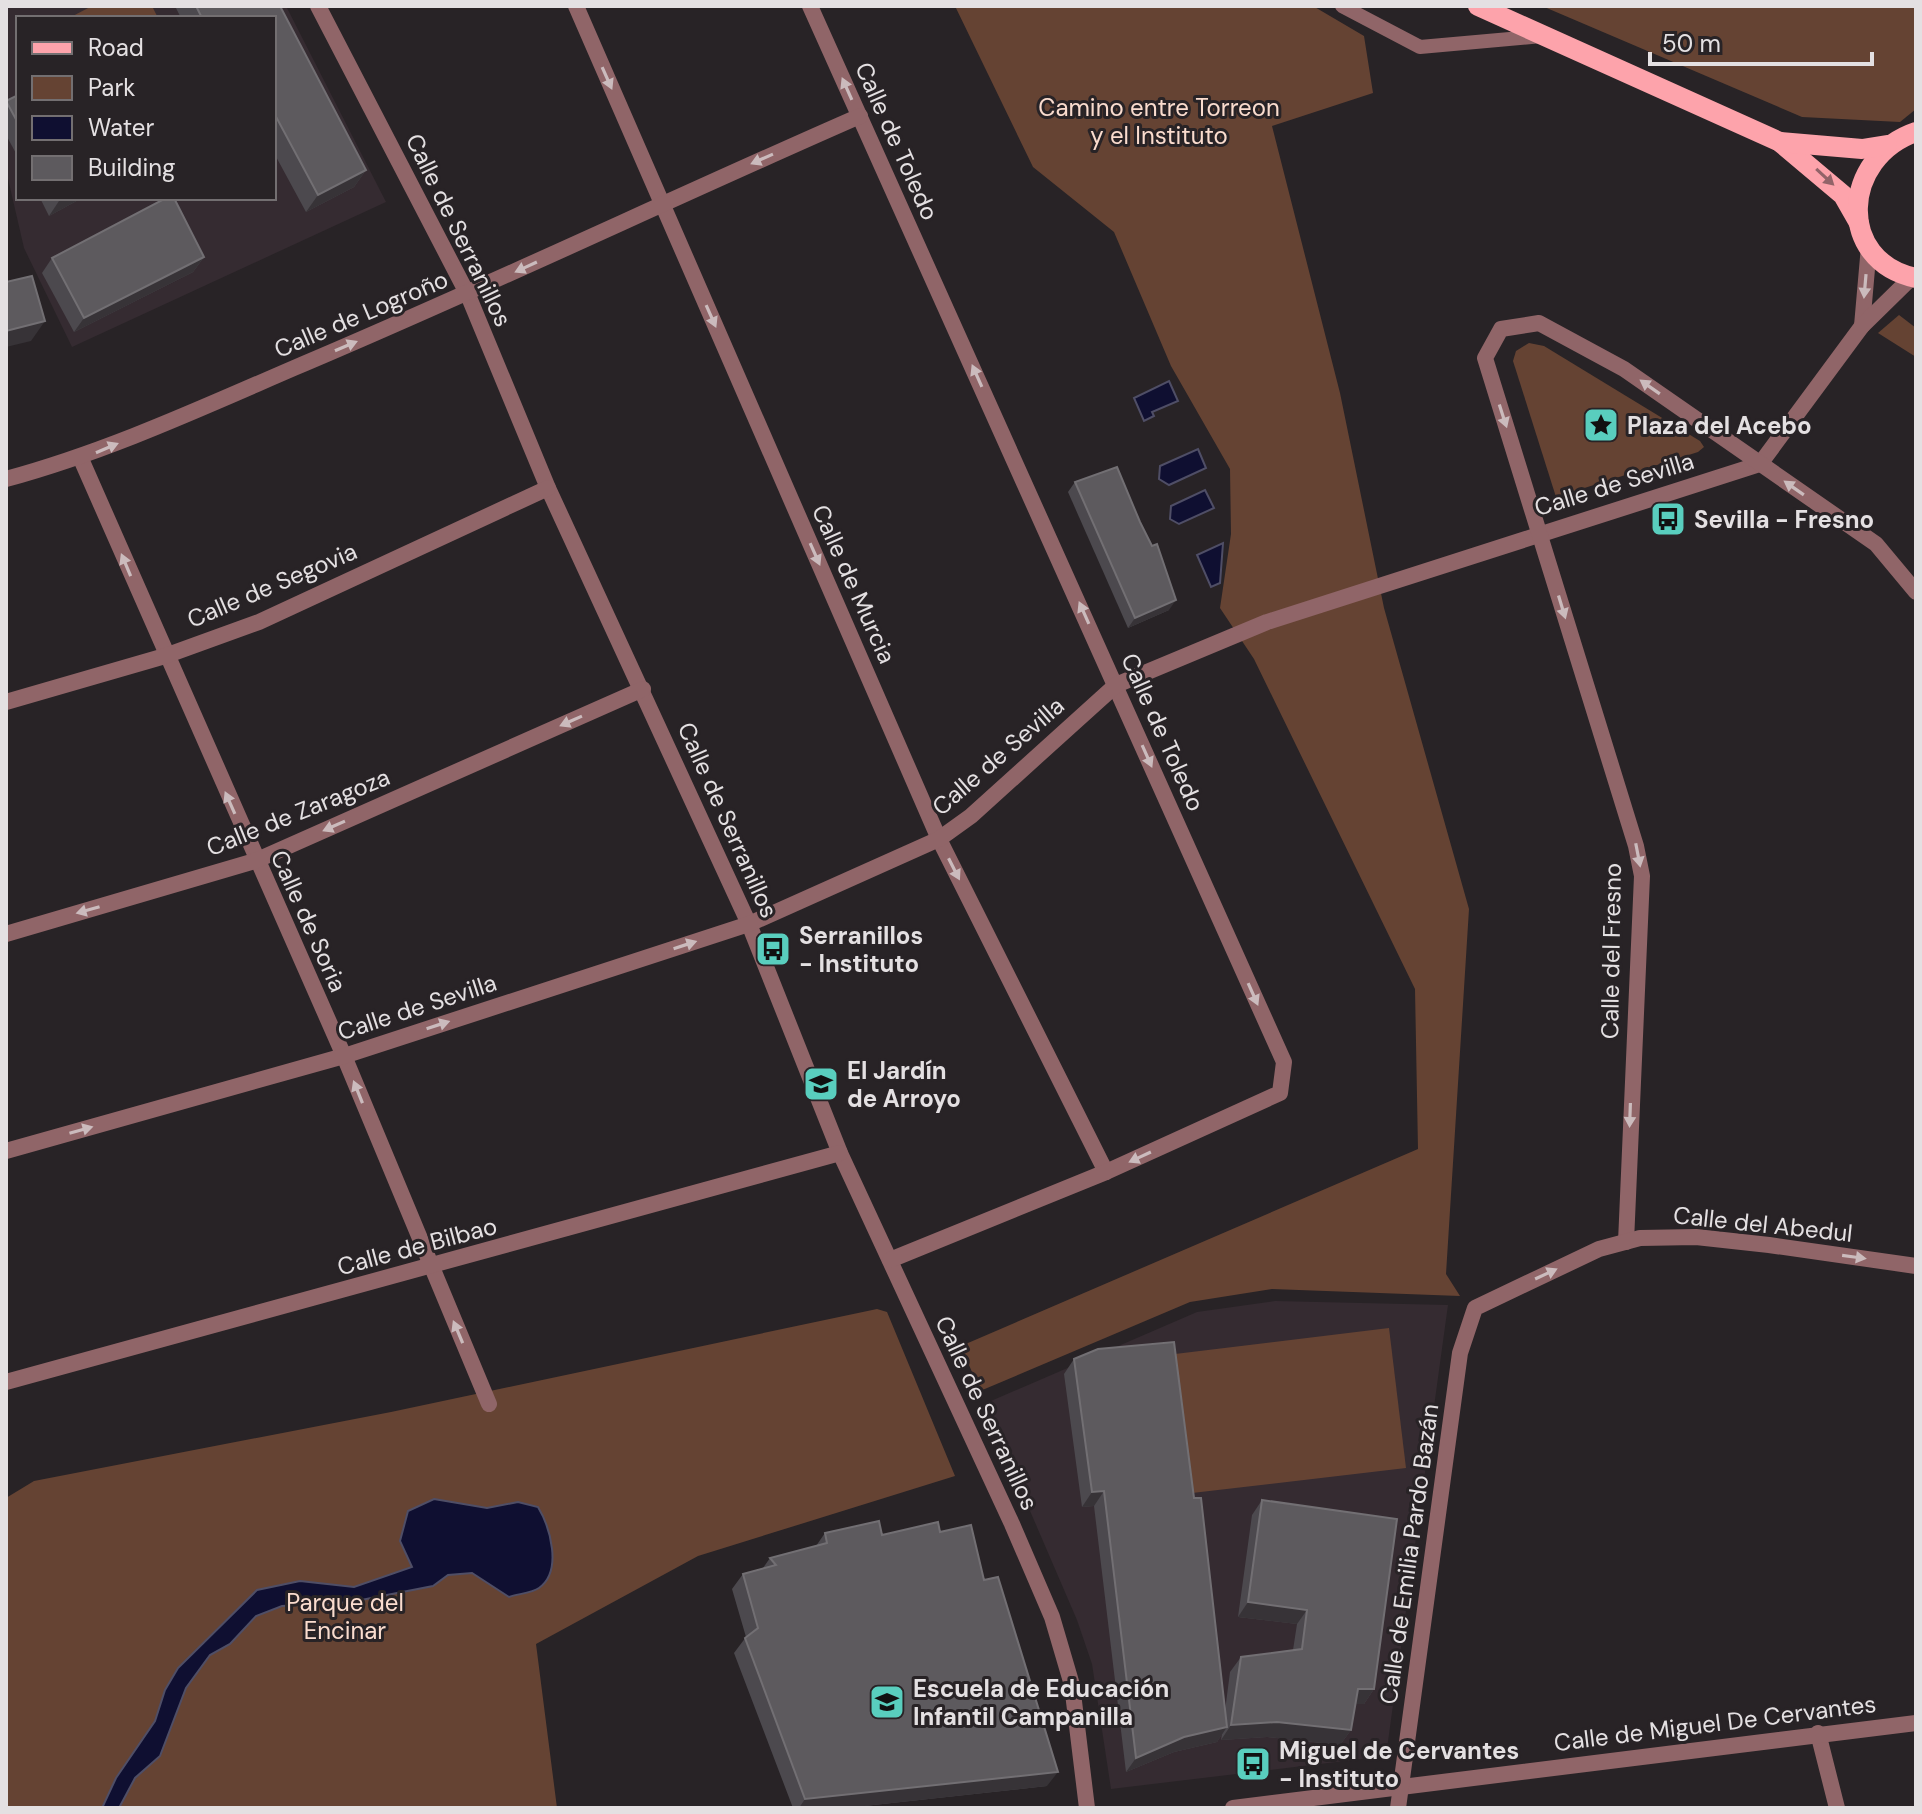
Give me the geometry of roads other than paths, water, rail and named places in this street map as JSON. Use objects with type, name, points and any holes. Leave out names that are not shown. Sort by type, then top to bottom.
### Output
[{"type":"main road","points":[[1478,6],[1780,142],[1843,195],[1869,246],[1881,260],[1914,278]]},
{"type":"main road","points":[[1780,142],[1862,149],[1887,145],[1916,132]]},
{"type":"main road","points":[[1859,223],[1857,201],[1862,179],[1872,161],[1887,145]]},
{"type":"street","name":"Calle de Serranillos","points":[[318,6],[468,295],[548,488],[749,924],[840,1153],[1052,1617],[1072,1685],[1087,1808]]},
{"type":"street","name":"Calle de Murcia","points":[[576,6],[939,839],[1106,1172]]},
{"type":"street","name":"Calle de Toledo","points":[[810,6],[1284,1062],[1280,1093],[1106,1172],[890,1260]]},
{"type":"street","name":"Calle de Logroño","points":[[6,479],[81,459],[468,295],[661,203],[860,116]]},
{"type":"street","points":[[1862,326],[1869,246]]},
{"type":"street","points":[[1760,464],[1862,326],[1914,278]]},
{"type":"street","points":[[1540,532],[1485,358],[1501,329],[1539,323],[1624,369],[1876,544],[1916,592]]},
{"type":"street","name":"Calle de Soria","points":[[81,459],[255,861],[344,1056],[489,1404]]},
{"type":"street","name":"Calle de Sevilla","points":[[6,1151],[344,1056],[749,924],[939,839],[971,816],[1116,685],[1267,622],[1760,464]]},
{"type":"street","name":"Calle de Segovia","points":[[6,702],[165,656],[259,622],[548,488]]},
{"type":"street","name":"Calle del Fresno","points":[[1540,532],[1636,846],[1642,876],[1626,1242]]},
{"type":"street","name":"Calle de Zaragoza","points":[[6,934],[255,861],[643,689]]},
{"type":"street","name":"Calle de Bilbao","points":[[6,1382],[840,1153]]},
{"type":"street","name":"Calle del Abedul","points":[[1475,1308],[1599,1249],[1640,1238],[1696,1237],[1916,1266]]},
{"type":"street","name":"Calle de Emilia Pardo Bazán","points":[[1398,1808],[1460,1353],[1475,1308]]},
{"type":"street","name":"Calle de Miguel De Cervantes","points":[[1233,1808],[1916,1723]]},
{"type":"street","points":[[1818,1733],[1837,1808]]},
{"type":"lane","points":[[1342,6],[1420,47],[1542,36]]},
{"type":"water","points":[[1169,381],[1178,401],[1152,412],[1154,416],[1144,421],[1134,398]]},
{"type":"water","points":[[1198,449],[1206,468],[1169,485],[1159,479],[1160,466]]},
{"type":"water","points":[[1205,490],[1214,508],[1179,524],[1170,519],[1171,506]]},
{"type":"water","points":[[1223,543],[1220,583],[1211,587],[1197,555]]},
{"type":"water","points":[[434,1499],[487,1508],[518,1502],[538,1507],[547,1526],[552,1549],[551,1571],[546,1580],[536,1590],[509,1597],[472,1573],[448,1575],[433,1586],[351,1602],[282,1606],[256,1616],[230,1644],[210,1655],[186,1688],[160,1756],[135,1778],[119,1808],[102,1808],[116,1778],[155,1721],[165,1690],[178,1668],[257,1590],[300,1581],[354,1587],[412,1567],[400,1541],[408,1511]]},
{"type":"place","name":"Plaza del Acebo","points":[[1601,425]]},
{"type":"place","name":"Sevilla - Fresno","points":[[1668,519]]},
{"type":"place","name":"Serranillos - Instituto","points":[[773,949]]},
{"type":"place","name":"El Jardín de Arroyo","points":[[821,1084]]},
{"type":"place","name":"Escuela de Educación Infantil Campanilla","points":[[887,1702]]},
{"type":"place","name":"Miguel de Cervantes - Instituto","points":[[1253,1764]]},
{"type":"park label","name":"Camino entre Torreon y el Instituto","points":[[1159,121]]},
{"type":"park label","name":"Parque del Encinar","points":[[345,1616]]}]
